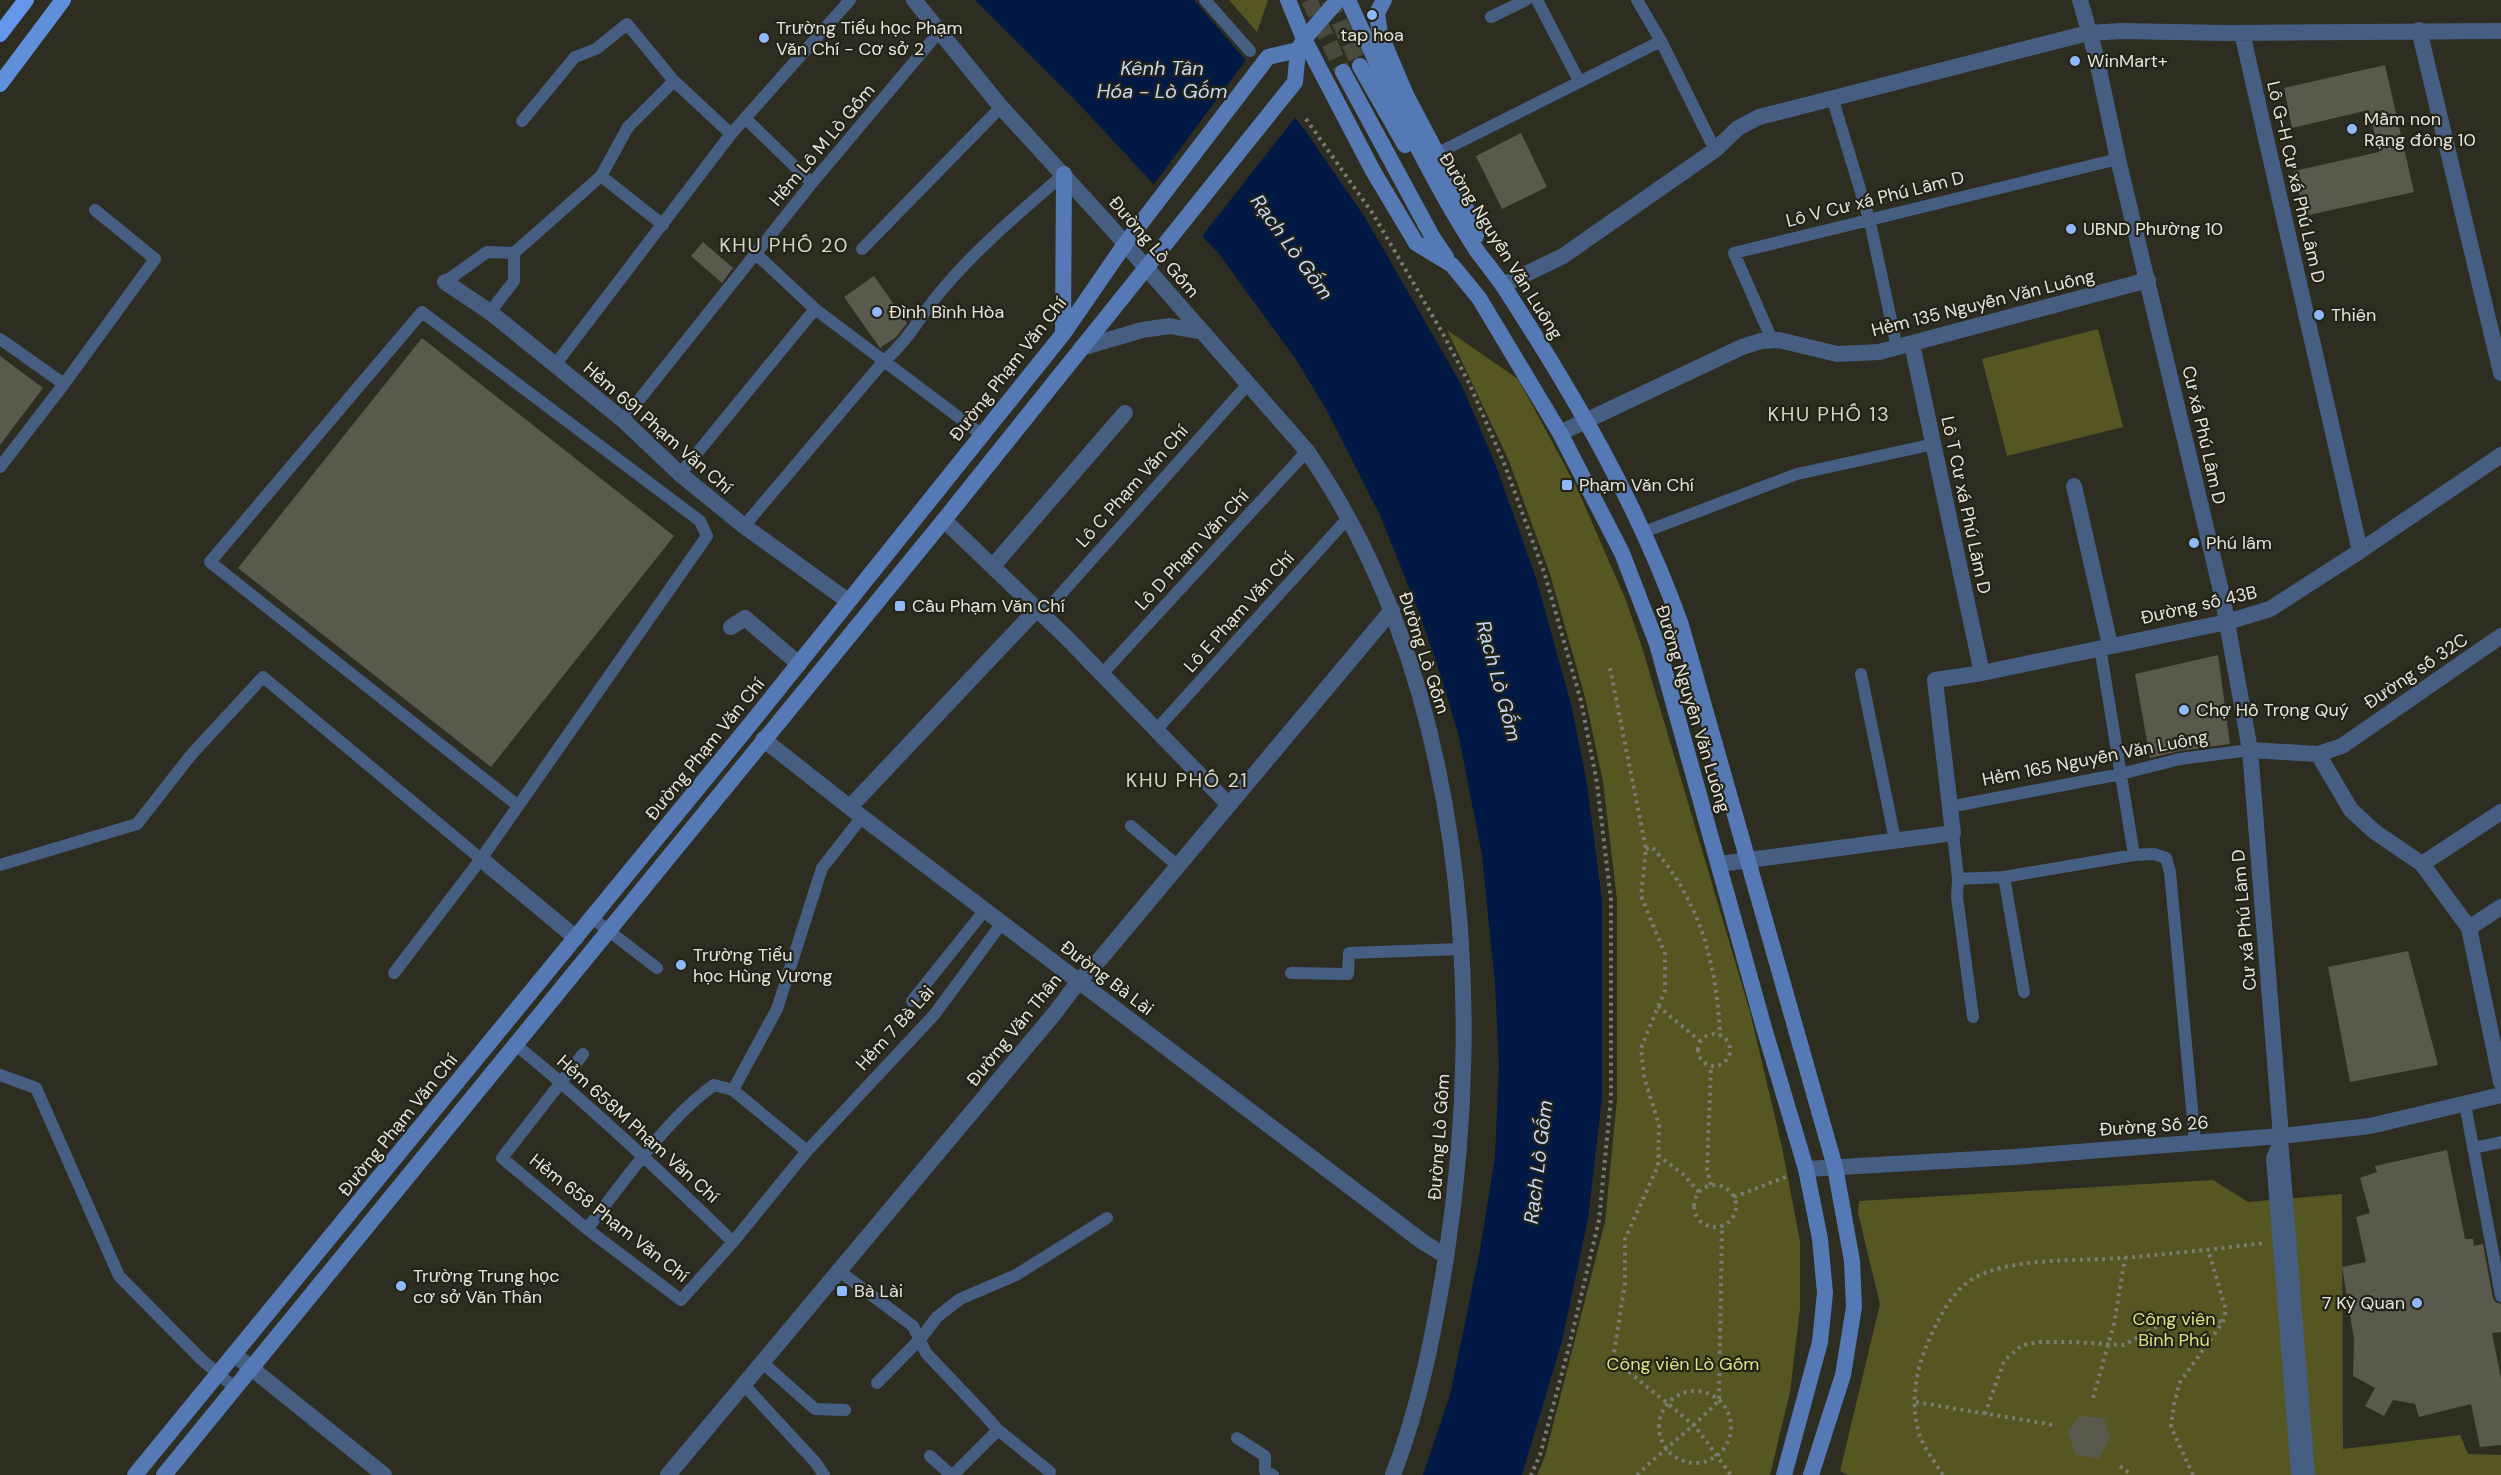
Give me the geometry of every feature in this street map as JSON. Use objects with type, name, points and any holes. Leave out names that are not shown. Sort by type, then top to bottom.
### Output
[{"type":"highway","points":[[0,34],[27,0]]},
{"type":"main road","points":[[0,84],[63,0]]},
{"type":"main road","name":"Đường Nguyễn Văn Luông","points":[[1288,0],[1301,44],[1416,243],[1452,265],[1479,298],[1560,433],[1622,554],[1657,644],[1806,1169],[1820,1239],[1825,1293],[1820,1342],[1784,1475]]},
{"type":"main road","points":[[164,1475],[516,1046],[1169,241],[1295,82],[1301,44],[1338,0]]},
{"type":"main road","name":"Đường Nguyễn Văn Luông","points":[[1348,0],[1398,110],[1421,154],[1478,252],[1503,285],[1587,418],[1661,567],[1681,625],[1835,1167],[1852,1261],[1854,1307],[1843,1375],[1811,1475]]},
{"type":"main road","points":[[1384,0],[1377,12],[1380,34],[1406,95],[1474,224],[1478,252]]},
{"type":"main road","name":"Đường Phạm Văn Chí","points":[[135,1475],[748,727],[1063,334],[1125,243],[1268,57],[1301,44]]},
{"type":"main road","points":[[1360,66],[1387,117],[1456,229],[1478,252]]},
{"type":"main road","points":[[1343,72],[1433,238],[1452,265]]},
{"type":"main road","points":[[1063,334],[1064,174]]},
{"type":"street","name":"Đường Lò Gốm","points":[[914,0],[1001,106],[1064,174],[1307,451],[1330,484],[1392,610],[1415,678],[1435,757],[1455,883],[1460,950],[1463,1059],[1458,1168],[1440,1299],[1419,1399],[1393,1475]]},
{"type":"street","name":"Cư xá Phú Lâm D","points":[[2080,0],[2096,56],[2227,622],[2250,750],[2281,1136]]},
{"type":"street","points":[[2419,30],[2501,373]]},
{"type":"street","points":[[1503,285],[1563,256],[1715,150],[1738,128],[1759,117],[1832,97],[2088,33],[2122,31],[2242,33],[2501,31]]},
{"type":"street","name":"Lô G-H Cư xá Phú Lâm D","points":[[2242,33],[2360,551]]},
{"type":"street","name":"Hẻm 135 Nguyễn Văn Luông","points":[[1560,433],[1587,418],[1742,346],[1772,340],[1838,354],[1858,354],[1904,346],[2148,280]]},
{"type":"street","name":"Hẻm 691 Phạm Văn Chí","points":[[444,282],[490,312],[623,420],[680,474],[744,526],[848,601]]},
{"type":"street","points":[[1081,348],[1170,326],[1203,332]]},
{"type":"street","name":"Lô T Cư xá Phú Lâm D","points":[[1904,346],[1934,444],[1982,673]]},
{"type":"street","points":[[993,566],[1125,413]]},
{"type":"street","name":"Đường số 43B","points":[[1949,807],[1935,680],[1982,673],[2227,622],[2270,609],[2501,455]]},
{"type":"street","points":[[2074,486],[2105,646]]},
{"type":"street","points":[[944,520],[1040,611],[1229,805]]},
{"type":"street","name":"Đường Văn Thân","points":[[669,1475],[764,1364],[1079,981],[1101,958],[1392,610]]},
{"type":"street","points":[[856,812],[1040,611]]},
{"type":"street","points":[[731,627],[745,618],[799,664]]},
{"type":"street","name":"Đường số 32C","points":[[2250,750],[2318,754],[2342,746],[2501,636]]},
{"type":"street","name":"Đường Bà Lài","points":[[748,727],[1002,923],[1423,1242],[1446,1256]]},
{"type":"street","points":[[2318,754],[2351,810],[2375,832],[2422,864],[2469,928],[2493,996],[2501,1082]]},
{"type":"street","points":[[1719,864],[1953,833],[1949,807]]},
{"type":"street","points":[[2422,864],[2501,812]]},
{"type":"street","points":[[481,859],[576,938]]},
{"type":"street","points":[[2469,928],[2501,907]]},
{"type":"street","name":"Đường Số 26","points":[[1806,1169],[2014,1157],[2281,1136],[2370,1126],[2501,1095]]},
{"type":"street","points":[[235,1355],[384,1475]]},
{"type":"lane","points":[[555,365],[731,134],[850,0]]},
{"type":"lane","points":[[1205,0],[1250,51]]},
{"type":"lane","points":[[1491,17],[1526,0]]},
{"type":"lane","points":[[1537,0],[1579,81]]},
{"type":"lane","points":[[1637,0],[1661,41],[1715,150]]},
{"type":"lane","points":[[522,121],[575,57],[597,49],[627,24],[674,81],[731,134]]},
{"type":"lane","name":"Hẻm Lô M Lò Gốm","points":[[623,420],[813,183],[939,32]]},
{"type":"lane","points":[[1438,153],[1661,41]]},
{"type":"lane","points":[[444,282],[487,252],[514,253],[601,176],[628,127],[674,81]]},
{"type":"lane","points":[[1832,97],[1904,346]]},
{"type":"lane","points":[[862,249],[1001,106]]},
{"type":"lane","points":[[746,119],[813,183]]},
{"type":"lane","name":"Lô V Cư xá Phú Lâm D","points":[[1772,340],[1734,253],[1870,222],[2118,159]]},
{"type":"lane","points":[[744,526],[883,362],[901,346],[939,293],[987,240],[1064,174]]},
{"type":"lane","points":[[601,176],[663,225]]},
{"type":"lane","points":[[0,467],[155,259],[95,210]]},
{"type":"lane","points":[[490,312],[514,281],[514,253]]},
{"type":"lane","points":[[756,254],[815,309],[981,435]]},
{"type":"lane","points":[[680,474],[815,309]]},
{"type":"lane","points":[[394,973],[481,859],[707,536],[700,521],[422,312],[210,562],[517,805]]},
{"type":"lane","points":[[0,339],[64,384]]},
{"type":"lane","name":"Lô C Phạm Văn Chí","points":[[1040,611],[1249,383]]},
{"type":"lane","points":[[1644,532],[1797,474],[1934,444]]},
{"type":"lane","name":"Lô D Phạm Văn Chí","points":[[1102,674],[1307,451]]},
{"type":"lane","name":"Lô E Phạm Văn Chí","points":[[1156,730],[1348,518]]},
{"type":"lane","points":[[2105,646],[2134,855]]},
{"type":"lane","points":[[1861,674],[1894,840]]},
{"type":"lane","points":[[0,865],[136,824],[191,755],[263,677],[481,859]]},
{"type":"lane","name":"Hẻm 165 Nguyễn Văn Luông","points":[[1949,807],[2121,774],[2180,759],[2250,750]]},
{"type":"lane","points":[[733,1090],[777,1009],[822,868],[856,812]]},
{"type":"lane","points":[[1131,826],[1178,866]]},
{"type":"lane","points":[[1953,833],[1958,879],[1957,897],[1973,1017]]},
{"type":"lane","points":[[1958,879],[2004,877],[2134,855],[2154,854],[2166,858],[2170,872],[2195,1141]]},
{"type":"lane","points":[[2004,877],[2024,992]]},
{"type":"lane","points":[[912,1001],[985,910]]},
{"type":"lane","points":[[592,918],[657,968]]},
{"type":"lane","name":"Hẻm 7 Bà Lài","points":[[807,1151],[933,1015],[1002,923]]},
{"type":"lane","points":[[1292,973],[1348,974],[1349,953],[1460,950]]},
{"type":"lane","name":"Hẻm 658M Phạm Văn Chí","points":[[516,1046],[560,1081],[644,1156],[733,1242]]},
{"type":"lane","points":[[560,1081],[583,1053]]},
{"type":"lane","points":[[0,1075],[36,1088],[119,1276],[218,1375],[235,1388]]},
{"type":"lane","name":"Hẻm 658 Phạm Văn Chí","points":[[560,1081],[502,1158],[587,1229],[681,1300],[733,1242],[807,1151]]},
{"type":"lane","points":[[587,1229],[644,1156],[699,1096],[714,1085],[733,1090],[807,1151]]},
{"type":"lane","points":[[2465,1104],[2501,1296]]},
{"type":"lane","points":[[2281,1136],[2272,1158],[2297,1475]]},
{"type":"lane","points":[[2281,1136],[2309,1475]]},
{"type":"lane","points":[[2473,1148],[2501,1142]]},
{"type":"lane","points":[[878,1383],[921,1338],[937,1317],[960,1299],[1016,1275],[1107,1218]]},
{"type":"lane","points":[[839,1271],[913,1326],[921,1338],[926,1353],[998,1430],[1050,1472]]},
{"type":"lane","points":[[764,1364],[816,1409],[845,1410]]},
{"type":"lane","points":[[744,1385],[816,1463],[824,1475]]},
{"type":"lane","points":[[930,1456],[952,1475],[998,1430]]},
{"type":"lane","points":[[1237,1438],[1266,1456],[1265,1471],[1273,1475]]},
{"type":"path","points":[[1306,119],[1373,214],[1469,383],[1504,463],[1548,587],[1581,701],[1597,783],[1611,900],[1610,1109],[1599,1220],[1540,1455],[1531,1475]]},
{"type":"path","points":[[1610,668],[1646,849],[1641,896],[1665,954],[1665,990],[1641,1048],[1644,1077],[1659,1125],[1658,1166],[1625,1239],[1625,1283],[1613,1359],[1695,1426],[1731,1475]]},
{"type":"path","points":[[1646,849],[1652,847],[1673,869],[1696,914],[1711,958],[1720,1035]]},
{"type":"path","points":[[1658,1006],[1700,1041]]},
{"type":"path","points":[[1709,1035],[1720,1035],[1728,1042],[1730,1052],[1726,1062],[1716,1067],[1706,1065],[1697,1051],[1700,1041],[1709,1035]]},
{"type":"path","points":[[1711,1066],[1707,1170],[1711,1185]]},
{"type":"path","points":[[1658,1155],[1684,1175],[1699,1192]]},
{"type":"path","points":[[1734,1197],[1788,1176]]},
{"type":"path","points":[[1711,1185],[1724,1187],[1734,1197],[1736,1203],[1733,1216],[1722,1225],[1708,1226],[1698,1218],[1694,1205],[1699,1192],[1711,1185]]},
{"type":"path","points":[[1637,1475],[1665,1448],[1695,1426],[1719,1400],[1722,1225]]},
{"type":"path","points":[[1943,1475],[1919,1436],[1916,1402],[1918,1376],[1923,1353],[1930,1336],[1952,1299],[1971,1280],[1991,1272],[2040,1261],[2124,1258],[2278,1241]]},
{"type":"path","points":[[2193,1475],[2172,1427],[2174,1404],[2180,1382],[2223,1322],[2226,1310],[2208,1250]]},
{"type":"path","points":[[2093,1398],[2114,1324],[2124,1258]]},
{"type":"path","points":[[1985,1414],[2004,1361],[2022,1346],[2040,1342],[2124,1345],[2167,1321],[2190,1315],[2223,1322]]},
{"type":"path","points":[[1698,1390],[1719,1400],[1727,1410],[1731,1428],[1726,1446],[1717,1455],[1696,1463],[1673,1456],[1665,1448],[1658,1426],[1660,1414],[1666,1404],[1675,1396],[1687,1391],[1698,1390]]},
{"type":"path","points":[[1916,1402],[2054,1425]]},
{"type":"path","points":[[2120,1466],[2132,1475]]},
{"type":"green space","points":[[1229,0],[1268,0],[1257,32]]},
{"type":"green space","points":[[2098,329],[2123,427],[2007,456],[1982,359]]},
{"type":"green space","name":"Công viên Lò Gốm","points":[[1447,330],[1518,379],[1577,488],[1625,598],[1641,644],[1750,1012],[1782,1147],[1800,1241],[1800,1309],[1790,1392],[1770,1475],[1537,1475],[1545,1456],[1605,1222],[1617,1099],[1617,900],[1603,782],[1586,701],[1550,574],[1509,461]]},
{"type":"green space","name":"Công viên Bình Phú","points":[[2213,1180],[2248,1202],[2342,1194],[2343,1449],[2460,1435],[2468,1454],[2501,1455],[2501,1475],[1848,1475],[1840,1471],[1880,1304],[1858,1213],[1859,1201]]},
{"type":"water","name":"Kênh Tân Hóa - Lò Gốm","points":[[975,0],[1194,0],[1302,126],[1366,219],[1462,386],[1496,466],[1536,578],[1571,704],[1587,784],[1602,901],[1602,1097],[1588,1219],[1562,1341],[1522,1475],[1423,1475],[1450,1395],[1480,1250],[1495,1157],[1499,1065],[1495,983],[1482,855],[1459,737],[1420,615],[1380,515],[1325,407],[1295,358],[1219,254],[1077,102]]},
{"type":"pier","points":[[1248,57],[1297,115],[1200,239],[1152,187]]},
{"type":"building","points":[[2385,65],[2414,192],[2304,216],[2294,171],[2379,152],[2369,110],[2292,128],[2284,88]]},
{"type":"building","points":[[1521,133],[1547,187],[1502,209],[1476,156]]},
{"type":"building","points":[[703,242],[733,268],[722,283],[691,256]]},
{"type":"building","name":"Đình Bình Hòa","points":[[874,276],[907,323],[896,337],[880,348],[844,297]]},
{"type":"building","points":[[422,338],[674,536],[491,767],[238,568]]},
{"type":"building","points":[[0,356],[43,388],[0,445]]},
{"type":"building","name":"Chợ Hồ Trọng Quý","points":[[2218,655],[2230,744],[2179,751],[2150,758],[2135,674]]},
{"type":"building","points":[[2408,951],[2438,1065],[2350,1082],[2328,967]]},
{"type":"building","name":"7 Kỳ Quan","points":[[2447,1150],[2465,1239],[2473,1239],[2474,1246],[2483,1244],[2493,1298],[2495,1302],[2501,1304],[2501,1332],[2492,1333],[2501,1378],[2501,1445],[2480,1447],[2471,1404],[2419,1417],[2415,1404],[2393,1400],[2384,1416],[2365,1406],[2375,1388],[2353,1376],[2354,1339],[2342,1267],[2366,1262],[2356,1217],[2370,1213],[2360,1178],[2377,1172],[2375,1166]]},
{"type":"building","points":[[2080,1416],[2104,1418],[2110,1439],[2099,1458],[2076,1455],[2067,1432]]},
{"type":"tunnel","points":[[1309,0],[1343,72]]},
{"type":"tunnel","points":[[1329,0],[1360,66]]},
{"type":"place","name":"tap hoa","points":[[1372,15]]},
{"type":"place","name":"Trường Tiểu học Phạm Văn Chí - Cơ sở 2","points":[[764,38]]},
{"type":"place","name":"WinMart+","points":[[2075,61]]},
{"type":"place","name":"Mầm non Rạng đông 10","points":[[2352,129]]},
{"type":"place","name":"UBND Phường 10","points":[[2071,229]]},
{"type":"place","name":"Đình Bình Hòa","points":[[877,312]]},
{"type":"place","name":"Thiên","points":[[2319,315]]},
{"type":"place","name":"Phạm Văn Chí","points":[[1567,485]]},
{"type":"place","name":"Phú lâm","points":[[2194,543]]},
{"type":"place","name":"Cầu Phạm Văn Chí","points":[[900,606]]},
{"type":"place","name":"Chợ Hồ Trọng Quý","points":[[2184,710]]},
{"type":"place","name":"Trường Tiểu học Hùng Vương","points":[[681,965]]},
{"type":"place","name":"Trường Trung học cơ sở Văn Thân","points":[[401,1286]]},
{"type":"place","name":"Bà Lài","points":[[842,1291]]},
{"type":"place","name":"7 Kỳ Quan","points":[[2417,1303]]},
{"type":"district","name":"KHU PHỐ 20","points":[[784,245]]},
{"type":"district","name":"KHU PHỐ 13","points":[[1829,414]]},
{"type":"district","name":"KHU PHỐ 21","points":[[1187,780]]},
{"type":"water label","name":"Rạch Lò Gốm","points":[[1292,247]]},
{"type":"water label","name":"Rạch Lò Gốm","points":[[1499,681]]},
{"type":"water label","name":"Rạch Lò Gốm","points":[[1538,1162]]}]
